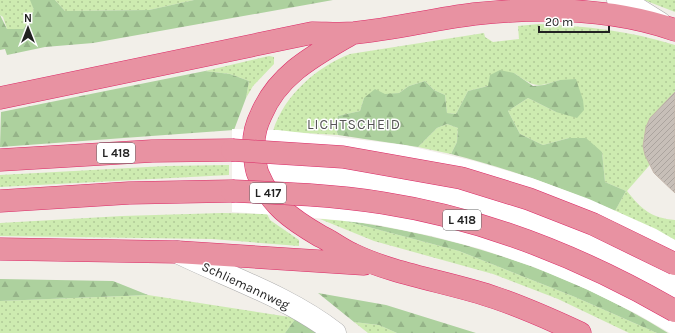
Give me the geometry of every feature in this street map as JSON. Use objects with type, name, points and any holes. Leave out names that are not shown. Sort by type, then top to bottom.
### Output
[{"type":"highway","name":"L 417","points":[[0,98],[312,33],[354,33],[481,7],[576,12],[610,16],[670,29]]},
{"type":"highway","name":"L 417","points":[[354,33],[300,64],[281,82],[271,94],[264,107],[256,129],[253,144],[257,172],[270,197],[282,211],[302,225],[352,254],[391,268],[496,298],[553,320],[580,333]]},
{"type":"highway","name":"L 418","points":[[0,160],[152,151],[232,150],[343,157],[461,178],[529,199],[593,224],[675,264]]},
{"type":"highway","name":"L 418","points":[[0,201],[129,193],[232,191],[300,194],[384,203],[457,219],[529,241],[597,270],[675,311]]},
{"type":"highway","name":"L 417","points":[[0,249],[177,252],[349,262],[391,268]]},
{"type":"street","points":[[618,0],[631,5],[670,29]]},
{"type":"street","name":"Schliemannweg","points":[[177,252],[262,289],[311,317],[334,333]]},
{"type":"green space","points":[[0,0],[31,0],[34,10],[28,23],[23,29],[7,29],[3,17],[0,15]]},
{"type":"green space","points":[[30,0],[55,0],[65,11],[149,10],[194,0],[333,0],[93,43],[45,47],[7,55],[5,49],[0,50],[0,15],[7,29],[23,29],[28,23],[34,10]]},
{"type":"green space","points":[[55,0],[194,0],[149,10],[65,11]]},
{"type":"green space","points":[[644,0],[675,0],[675,12]]},
{"type":"green space","points":[[539,24],[608,30],[641,36],[675,45],[675,111],[662,151],[627,191],[647,212],[659,217],[675,220],[675,240],[615,211],[626,191],[605,182],[602,152],[569,138],[543,145],[520,134],[508,111],[528,98],[556,112],[560,80],[536,85],[514,73],[488,86],[468,91],[456,114],[447,113],[445,95],[434,90],[425,81],[409,86],[399,93],[364,98],[360,111],[338,116],[335,126],[338,135],[273,131],[285,106],[293,94],[303,84],[326,66],[350,54],[484,33],[485,37],[493,42],[519,39],[518,26]]},
{"type":"green space","points":[[269,56],[274,57],[274,64],[253,86],[246,98],[249,81],[230,74],[205,71]]},
{"type":"green space","points":[[500,70],[514,73],[533,86],[544,85],[560,80],[576,79],[583,100],[584,110],[577,118],[556,112],[528,98],[508,111],[520,134],[543,145],[569,138],[586,138],[602,152],[605,182],[626,191],[615,211],[534,179],[451,154],[457,142],[458,128],[447,124],[437,128],[418,147],[338,135],[335,126],[338,116],[360,111],[364,98],[375,89],[385,94],[399,93],[409,86],[425,81],[434,90],[445,95],[447,113],[456,114],[468,91],[488,86],[490,75]]},
{"type":"green space","points":[[205,71],[230,74],[249,81],[246,98],[234,130],[0,147],[1,112]]},
{"type":"green space","points":[[447,124],[458,128],[457,142],[451,154],[418,147],[437,128]]},
{"type":"green space","points":[[229,165],[229,175],[0,187],[0,175],[166,166]]},
{"type":"green space","points":[[222,213],[267,214],[270,220],[299,240],[299,246],[212,239],[0,236],[0,223],[122,216]]},
{"type":"green space","points":[[320,219],[342,220],[459,251],[575,297],[657,333],[629,333],[558,299],[493,274],[374,241]]},
{"type":"green space","points":[[342,220],[428,236],[470,246],[511,259],[552,274],[591,291],[668,333],[657,333],[575,297],[459,251]]},
{"type":"green space","points":[[0,279],[113,281],[148,295],[0,301]]},
{"type":"green space","points":[[318,293],[386,305],[476,333],[397,333],[379,325],[354,322]]},
{"type":"green space","points":[[148,295],[296,318],[285,333],[0,333],[0,301]]},
{"type":"green space","points":[[296,318],[316,333],[285,333]]},
{"type":"green space","points":[[354,322],[379,325],[397,333],[368,333]]},
{"type":"pier","points":[[232,129],[278,130],[405,145],[474,161],[532,178],[589,199],[656,229],[675,240],[675,333],[670,333],[637,314],[586,289],[534,267],[481,249],[432,236],[373,224],[306,217],[232,212]]},
{"type":"building","points":[[675,92],[675,193],[654,173],[645,155],[643,146],[646,127],[650,118]]},
{"type":"district","name":"LICHTSCHEID","points":[[354,124]]}]
